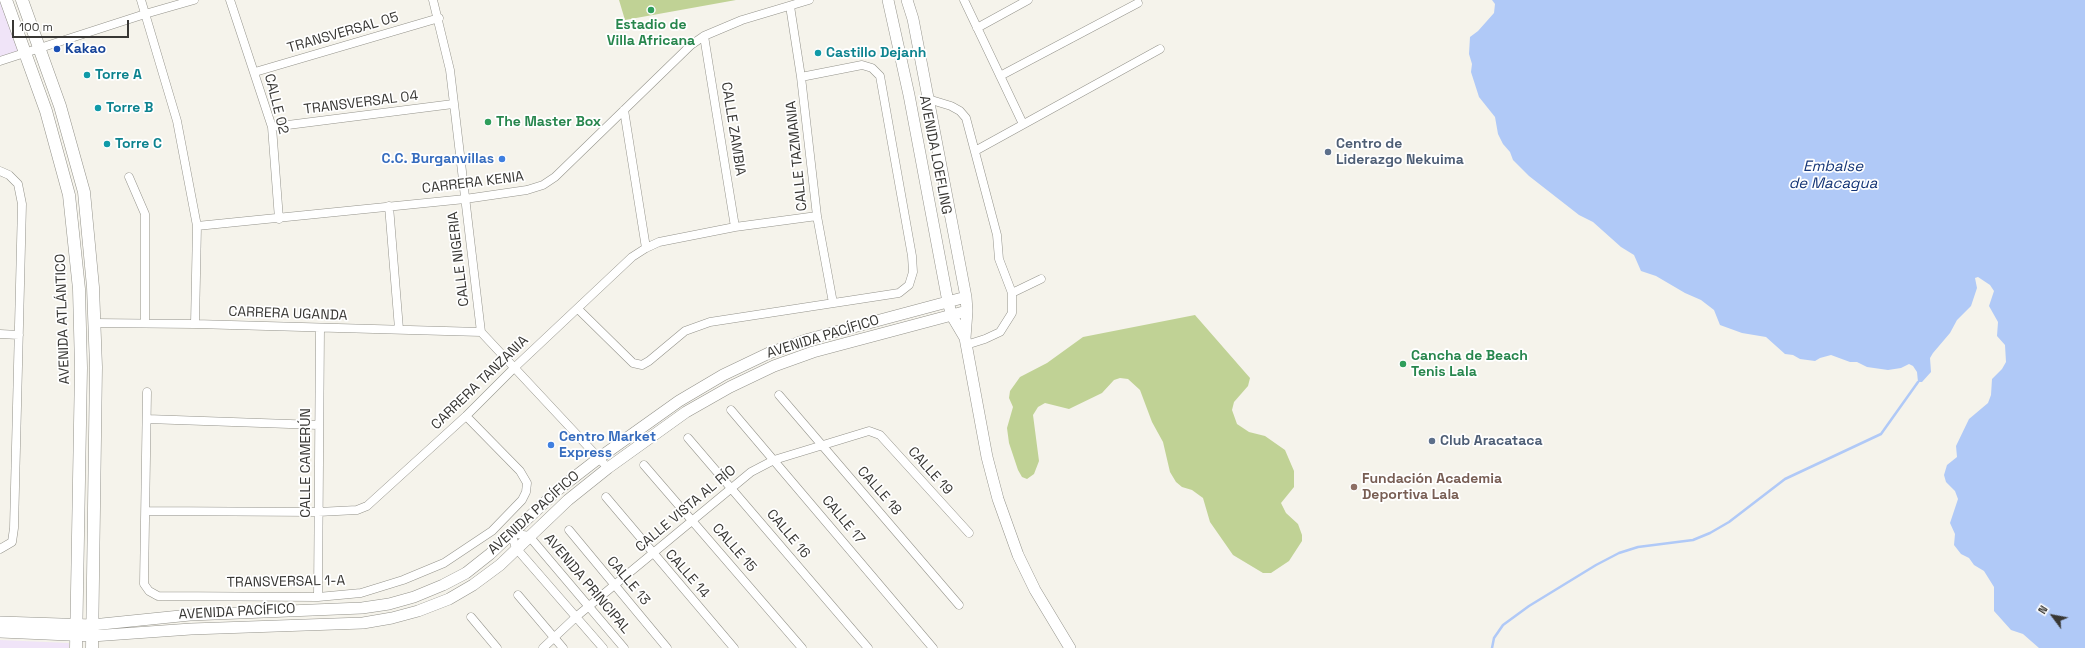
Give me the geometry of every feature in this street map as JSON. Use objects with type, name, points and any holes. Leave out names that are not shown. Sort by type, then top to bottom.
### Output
[{"type":"main road","name":"AVENIDA ATLÁNTICO","points":[[6,0],[46,111],[69,195],[79,289],[81,368],[77,636]]},
{"type":"main road","name":"AVENIDA ATLÁNTICO","points":[[22,0],[60,106],[84,192],[93,287],[96,367],[92,636]]},
{"type":"street","points":[[141,0],[177,121],[197,226],[196,324]]},
{"type":"street","points":[[0,61],[39,47],[194,0]]},
{"type":"street","name":"CALLE 02","points":[[230,0],[272,127],[279,219]]},
{"type":"street","name":"CALLE NIGERIA","points":[[433,0],[439,18],[450,70],[481,332]]},
{"type":"street","name":"CARRERA KENIA","points":[[197,226],[279,219],[465,199],[527,190],[543,184],[555,177],[691,45],[704,36],[742,20],[809,0]]},
{"type":"street","name":"AVENIDA LOEFLING","points":[[888,0],[909,95],[948,302],[952,316],[965,342]]},
{"type":"street","name":"AVENIDA LOEFLING","points":[[907,0],[913,19],[966,297],[967,311],[965,342]]},
{"type":"street","points":[[964,0],[1023,124]]},
{"type":"street","points":[[977,28],[1028,0]]},
{"type":"street","points":[[1000,76],[1138,3]]},
{"type":"street","name":"CALLE TAZMANIA","points":[[790,6],[802,77],[816,216],[833,303]]},
{"type":"street","name":"TRANSVERSAL 05","points":[[255,72],[439,18]]},
{"type":"street","name":"CALLE ZAMBIA","points":[[704,36],[736,227]]},
{"type":"street","points":[[975,151],[1160,49]]},
{"type":"street","points":[[578,309],[633,363],[642,365],[650,361],[686,331],[699,325],[710,322],[899,293],[909,285],[913,272],[912,256],[880,76],[872,68],[862,65],[802,77]]},
{"type":"street","points":[[928,99],[951,106],[966,118],[997,236],[999,259],[1012,293],[1012,312],[1000,332],[984,340],[965,342],[987,457],[1013,543],[1031,583],[1070,648]]},
{"type":"street","name":"TRANSVERSAL 04","points":[[272,127],[453,104]]},
{"type":"street","points":[[624,110],[646,248]]},
{"type":"street","points":[[0,171],[9,175],[18,184],[22,204],[14,528],[12,542],[0,549]]},
{"type":"street","points":[[129,177],[145,214],[145,323]]},
{"type":"street","points":[[389,206],[399,329]]},
{"type":"street","name":"CARRERA TANZANIA","points":[[146,512],[318,512],[357,510],[367,506],[466,416],[514,368],[632,257],[646,248],[660,242],[736,227],[816,216]]},
{"type":"street","points":[[1012,293],[1041,279]]},
{"type":"street","name":"AVENIDA PACÍFICO","points":[[92,636],[190,615],[362,608],[389,604],[414,597],[443,586],[466,573],[490,554],[559,489],[599,458],[678,401],[723,375],[769,353],[854,326],[966,297]]},
{"type":"street","name":"AVENIDA PACÍFICO","points":[[92,636],[363,622],[392,618],[418,611],[449,599],[474,585],[500,565],[516,548],[568,500],[608,468],[686,412],[730,387],[774,366],[857,340],[967,311]]},
{"type":"street","name":"CARRERA UGANDA","points":[[94,324],[196,324],[481,332]]},
{"type":"street","name":"CALLE CAMERÚN","points":[[318,597],[318,425],[320,328]]},
{"type":"street","points":[[481,332],[608,468]]},
{"type":"street","points":[[0,334],[19,335]]},
{"type":"street","points":[[146,512],[147,392]]},
{"type":"street","name":"CALLE 18","points":[[779,395],[959,605]]},
{"type":"street","name":"CALLE 17","points":[[731,410],[933,648]]},
{"type":"street","name":"TRANSVERSAL 1-A","points":[[146,512],[144,584],[149,591],[158,596],[318,597],[361,593],[404,580],[444,563],[492,530],[522,500],[527,483],[520,471],[466,416]]},
{"type":"street","points":[[146,420],[318,425]]},
{"type":"street","name":"CALLE VISTA AL RÍO","points":[[543,648],[577,616],[751,472],[774,460],[822,444],[869,431]]},
{"type":"street","name":"CALLE 19","points":[[869,431],[880,435],[968,533]]},
{"type":"street","name":"CALLE 16","points":[[688,438],[868,648]]},
{"type":"street","name":"CALLE 15","points":[[644,465],[802,648]]},
{"type":"street","name":"CALLE 14","points":[[606,497],[652,554],[734,648]]},
{"type":"street","name":"CALLE 13","points":[[569,530],[667,648]]},
{"type":"street","name":"AVENIDA PRINCIPAL","points":[[603,648],[577,616],[516,548],[511,533],[529,536],[590,606],[624,648]]},
{"type":"street","points":[[518,595],[564,648]]},
{"type":"street","points":[[225,613],[230,628]]},
{"type":"street","points":[[471,617],[497,648]]},
{"type":"street","points":[[0,622],[77,636]]},
{"type":"street","points":[[0,632],[92,636]]},
{"type":"shaded area","points":[[0,0],[7,0],[25,52],[0,60]]},
{"type":"shaded area","points":[[0,640],[69,643],[69,648],[0,648]]},
{"type":"green space","name":"Estadio de Villa Africana","points":[[619,0],[736,0],[625,20]]},
{"type":"green space","points":[[1195,315],[1250,378],[1248,386],[1234,402],[1232,410],[1237,424],[1249,432],[1265,436],[1285,450],[1294,471],[1294,487],[1281,503],[1286,513],[1298,524],[1302,535],[1302,541],[1289,561],[1271,573],[1263,573],[1233,555],[1210,522],[1203,498],[1192,490],[1182,487],[1176,482],[1170,472],[1163,442],[1152,422],[1140,390],[1128,379],[1120,378],[1114,380],[1102,393],[1069,409],[1045,403],[1038,407],[1033,415],[1039,461],[1034,474],[1027,479],[1022,477],[1018,470],[1009,443],[1007,428],[1013,407],[1009,398],[1010,391],[1020,377],[1047,363],[1083,337]]},
{"type":"water","name":"Embalse de Macagua","points":[[1492,0],[2085,0],[2085,648],[2039,648],[2023,634],[2011,630],[1994,611],[1994,587],[1984,571],[1974,565],[1969,558],[1961,554],[1954,545],[1955,534],[1950,523],[1958,499],[1955,491],[1946,482],[1944,475],[1947,465],[1957,457],[1956,446],[1969,419],[1988,403],[1991,395],[1992,379],[2002,369],[2006,362],[2005,345],[1997,336],[1998,322],[1989,306],[1994,291],[1990,285],[1978,277],[1975,278],[1977,288],[1971,306],[1957,320],[1950,333],[1933,353],[1930,358],[1931,372],[1922,382],[1918,382],[1917,372],[1913,366],[1909,364],[1901,368],[1888,370],[1867,367],[1857,362],[1850,362],[1831,355],[1815,361],[1800,359],[1793,355],[1785,354],[1766,337],[1742,333],[1720,325],[1714,310],[1701,300],[1685,293],[1656,276],[1641,271],[1634,255],[1621,247],[1593,222],[1579,215],[1529,176],[1513,160],[1510,152],[1503,144],[1498,134],[1495,117],[1479,97],[1471,72],[1472,64],[1469,54],[1470,37],[1478,31],[1494,13],[1495,4]]},
{"type":"waterway","points":[[1492,648],[1494,638],[1503,625],[1529,606],[1596,565],[1619,553],[1638,547],[1693,540],[1710,533],[1729,522],[1785,479],[1881,434],[1918,382]]},
{"type":"place","name":"Estadio de Villa Africana","points":[[651,10]]},
{"type":"place","name":"Kakao","points":[[57,49]]},
{"type":"place","name":"Castillo Dejanh","points":[[818,53]]},
{"type":"place","name":"Torre A","points":[[87,75]]},
{"type":"place","name":"Torre B","points":[[98,108]]},
{"type":"place","name":"The Master Box","points":[[488,122]]},
{"type":"place","name":"Torre C","points":[[107,144]]},
{"type":"place","name":"Centro de Liderazgo Nekuima","points":[[1328,152]]},
{"type":"place","name":"C.C. Burganvillas","points":[[502,159]]},
{"type":"place","name":"Cancha de Beach Tenis Lala","points":[[1403,364]]},
{"type":"place","name":"Club Aracataca","points":[[1432,441]]},
{"type":"place","name":"Centro Market Express","points":[[551,445]]},
{"type":"place","name":"Fundación Academia Deportiva Lala","points":[[1354,487]]}]
